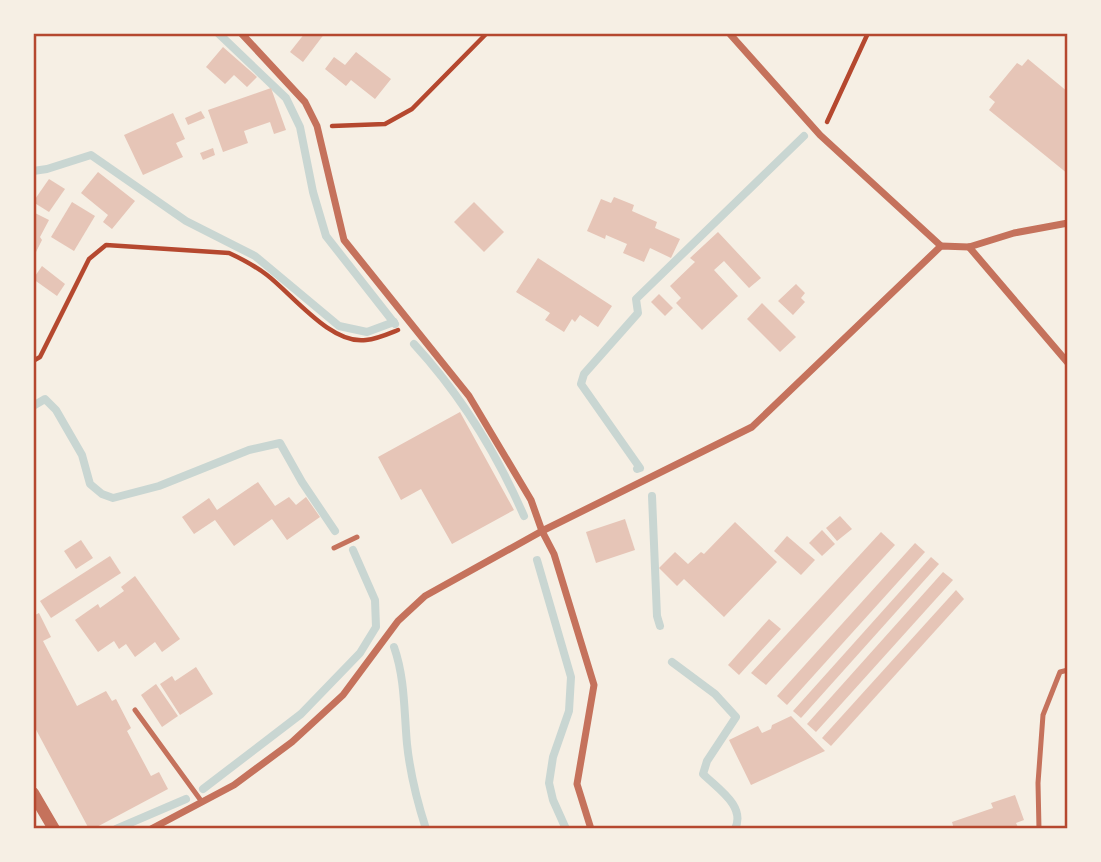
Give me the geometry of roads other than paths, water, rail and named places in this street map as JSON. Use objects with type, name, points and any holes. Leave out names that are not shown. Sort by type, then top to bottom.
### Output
[{"type":"street","points":[[241,33],[305,102],[317,126],[344,240],[469,396],[531,500],[554,554],[594,685],[576,784],[591,829]]},
{"type":"street","points":[[729,33],[820,135],[941,246],[969,247],[1014,233],[1068,223]]},
{"type":"street","points":[[151,829],[234,785],[302,732],[343,695],[398,621],[425,596],[542,531],[752,427],[941,246]]},
{"type":"street","points":[[969,247],[1068,363]]},
{"type":"street","points":[[33,793],[54,829]]},
{"type":"lane","points":[[334,548],[357,537]]},
{"type":"lane","points":[[1038,829],[1043,715],[1060,671],[1068,670]]},
{"type":"lane","points":[[135,710],[202,802]]},
{"type":"waterway","points":[[218,33],[286,98],[300,127],[313,192],[326,236],[395,324]]},
{"type":"waterway","points":[[637,469],[640,468],[581,384],[584,374],[638,313],[636,299],[804,136]]},
{"type":"waterway","points":[[33,171],[91,155],[186,221],[255,256],[339,326],[367,332],[394,322]]},
{"type":"waterway","points":[[414,344],[462,404],[502,470],[524,516]]},
{"type":"waterway","points":[[33,406],[45,399],[56,410],[82,455],[90,484],[102,494],[113,498],[159,486],[249,450],[280,443],[335,531]]},
{"type":"waterway","points":[[652,496],[657,616],[660,626]]},
{"type":"waterway","points":[[203,789],[301,714],[360,653],[376,627],[375,600],[353,550]]},
{"type":"waterway","points":[[537,560],[571,677],[569,711],[553,757],[549,783],[553,800],[566,829]]},
{"type":"waterway","points":[[394,647],[402,683],[410,766],[426,829]]},
{"type":"waterway","points":[[672,662],[715,694],[736,717],[707,761],[703,774],[734,805],[737,813],[735,829]]},
{"type":"waterway","points":[[116,829],[186,799]]}]
